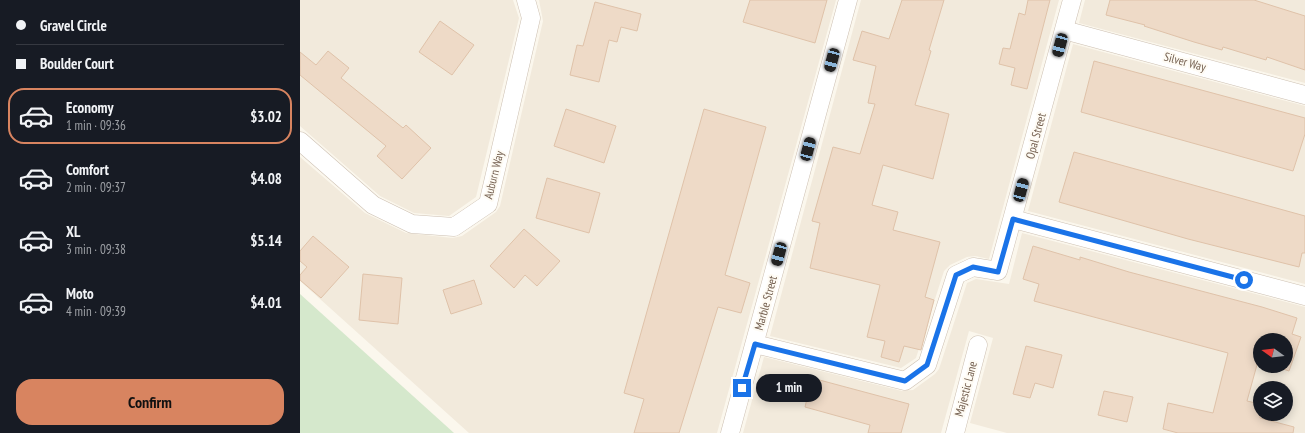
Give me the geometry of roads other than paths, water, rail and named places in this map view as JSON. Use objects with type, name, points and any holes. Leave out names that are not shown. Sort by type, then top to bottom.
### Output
[{"type":"street","name":"Auburn Way","points":[[300,141],[374,205],[412,224],[454,227],[488,204],[531,18],[526,0]]},
{"type":"street","name":"Marble Street","points":[[848,0],[755,344],[905,381],[927,365],[956,275],[973,267],[998,272]]},
{"type":"street","name":"Opal Street","points":[[998,272],[1072,0]]},
{"type":"street","name":"Silver Way","points":[[1064,30],[1305,95]]},
{"type":"street","points":[[1013,219],[1305,296]]},
{"type":"street","points":[[730,433],[755,344]]},
{"type":"street","name":"Majestic Lane","points":[[959,432],[978,345]]}]
